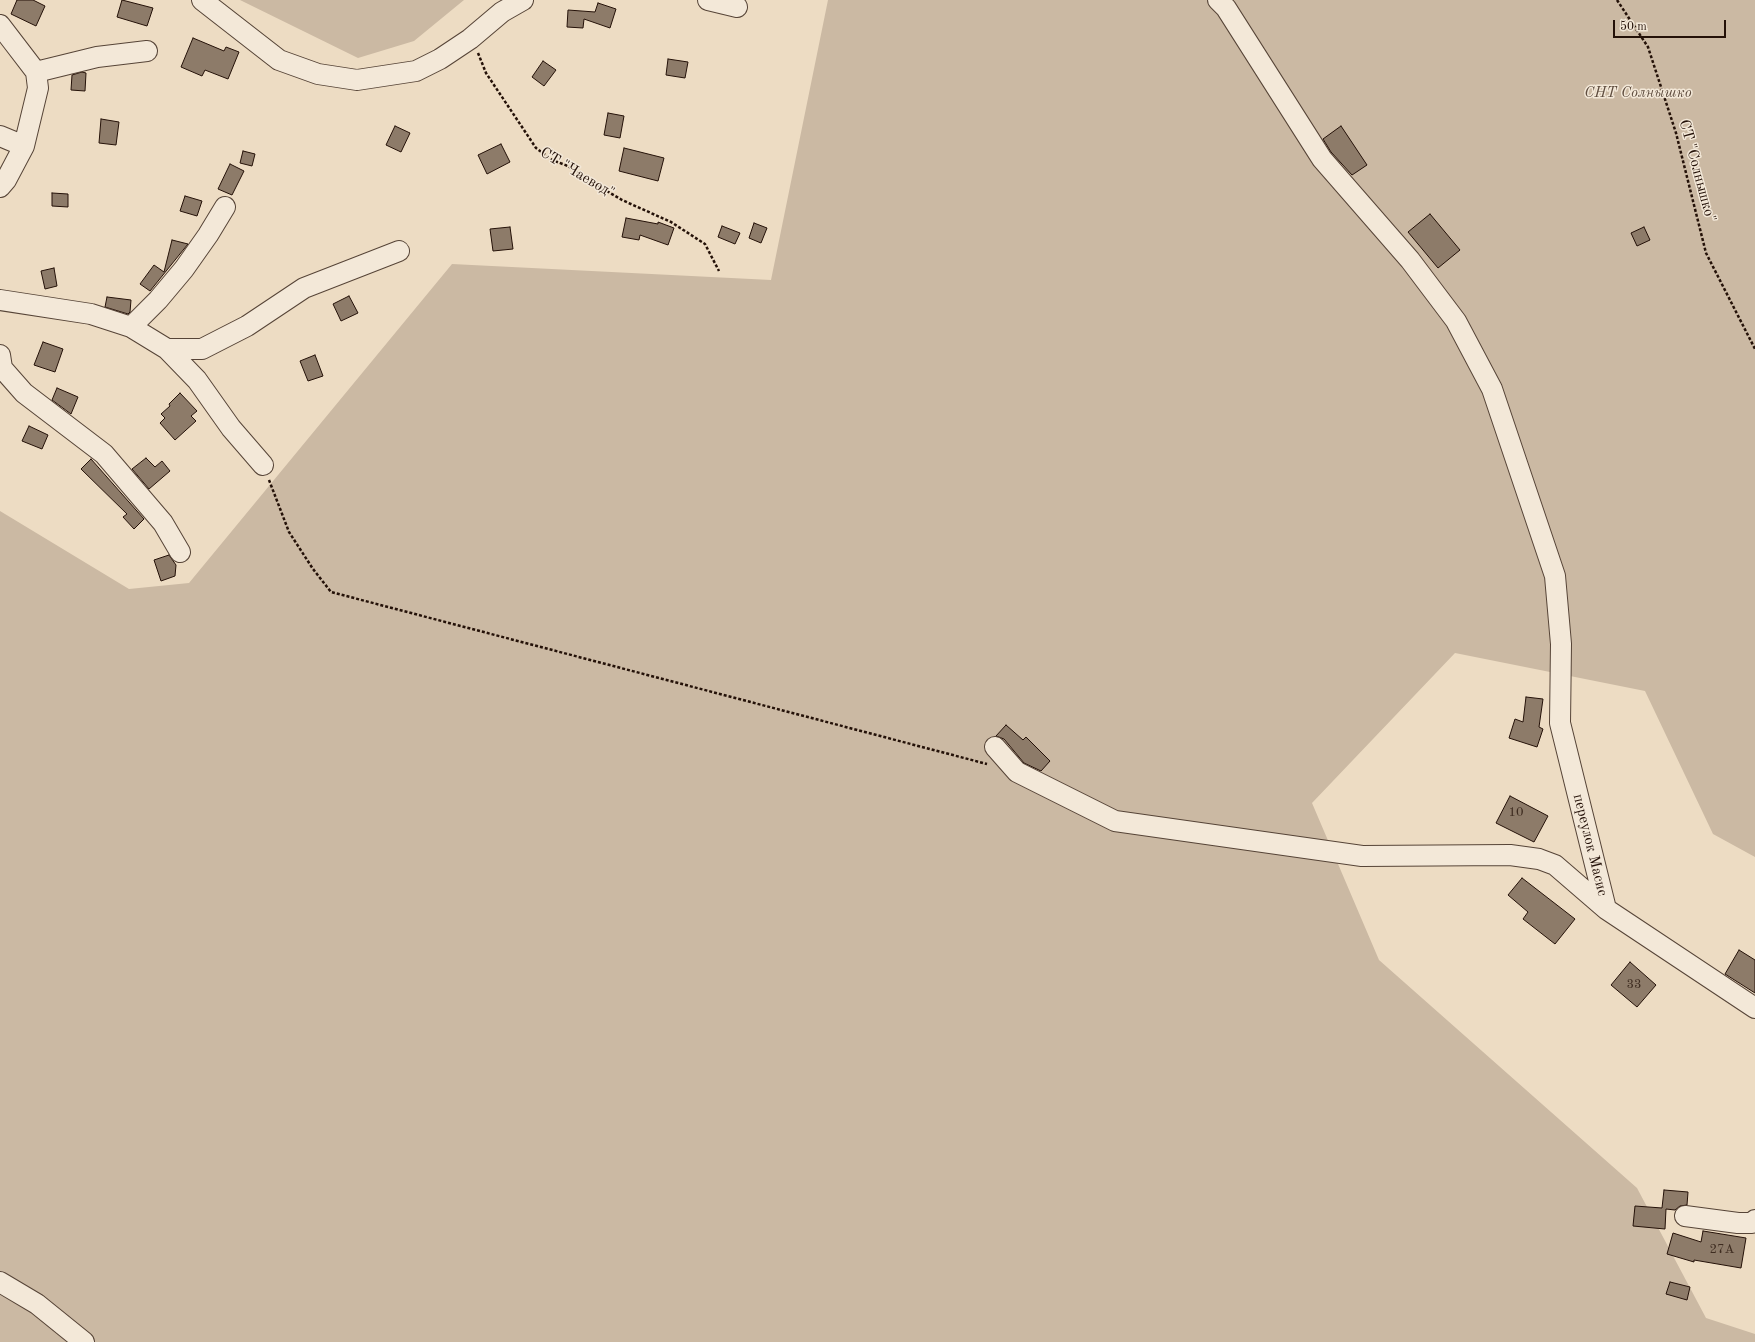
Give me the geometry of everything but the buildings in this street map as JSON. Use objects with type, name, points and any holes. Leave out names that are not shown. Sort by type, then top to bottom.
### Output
[{"type":"street","points":[[202,0],[279,60],[318,74],[356,80],[416,71],[440,59],[470,39],[502,12],[523,0]]},
{"type":"street","points":[[708,0],[737,7]]},
{"type":"street","name":"переулок Масис","points":[[1218,0],[1226,8],[1322,159],[1410,260],[1456,322],[1492,390],[1555,576],[1561,644],[1560,723],[1606,909],[1755,1008]]},
{"type":"street","points":[[0,25],[36,72],[38,88],[24,146],[6,180],[0,187]]},
{"type":"street","points":[[36,72],[97,57],[146,51]]},
{"type":"street","points":[[0,136],[24,146]]},
{"type":"street","points":[[131,327],[158,300],[184,269],[208,235],[225,207]]},
{"type":"street","points":[[167,349],[202,349],[248,326],[304,288],[399,252]]},
{"type":"street","points":[[0,303],[91,314],[131,327],[167,349],[197,380],[231,428],[264,465]]},
{"type":"street","points":[[0,356],[2,368],[24,393],[104,454],[163,522],[180,552]]},
{"type":"street","points":[[995,747],[1016,772],[1115,821],[1362,856],[1510,855],[1538,859],[1555,865],[1606,909]]},
{"type":"street","points":[[1685,1216],[1738,1223],[1752,1223],[1755,1220]]},
{"type":"street","points":[[0,1282],[37,1304],[84,1342]]},
{"type":"path","name":"СТ \"Солнышко\"","points":[[1617,0],[1648,46],[1676,133],[1706,253],[1755,349]]},
{"type":"path","name":"СТ \"Чаевод\"","points":[[470,39],[477,48],[486,73],[536,148],[552,160],[568,166],[622,200],[671,222],[705,244],[719,271]]},
{"type":"path","points":[[264,465],[289,532],[313,569],[331,592],[1016,772]]},
{"type":"green space","points":[[240,0],[464,0],[414,41],[358,58]]},
{"type":"green space","name":"СНТ Солнышко","points":[[828,0],[1755,0],[1755,857],[1713,834],[1645,691],[1455,653],[1312,803],[1379,960],[1637,1188],[1706,1318],[1755,1334],[1755,1342],[0,1342],[0,511],[129,589],[189,583],[452,264],[771,280]]}]
